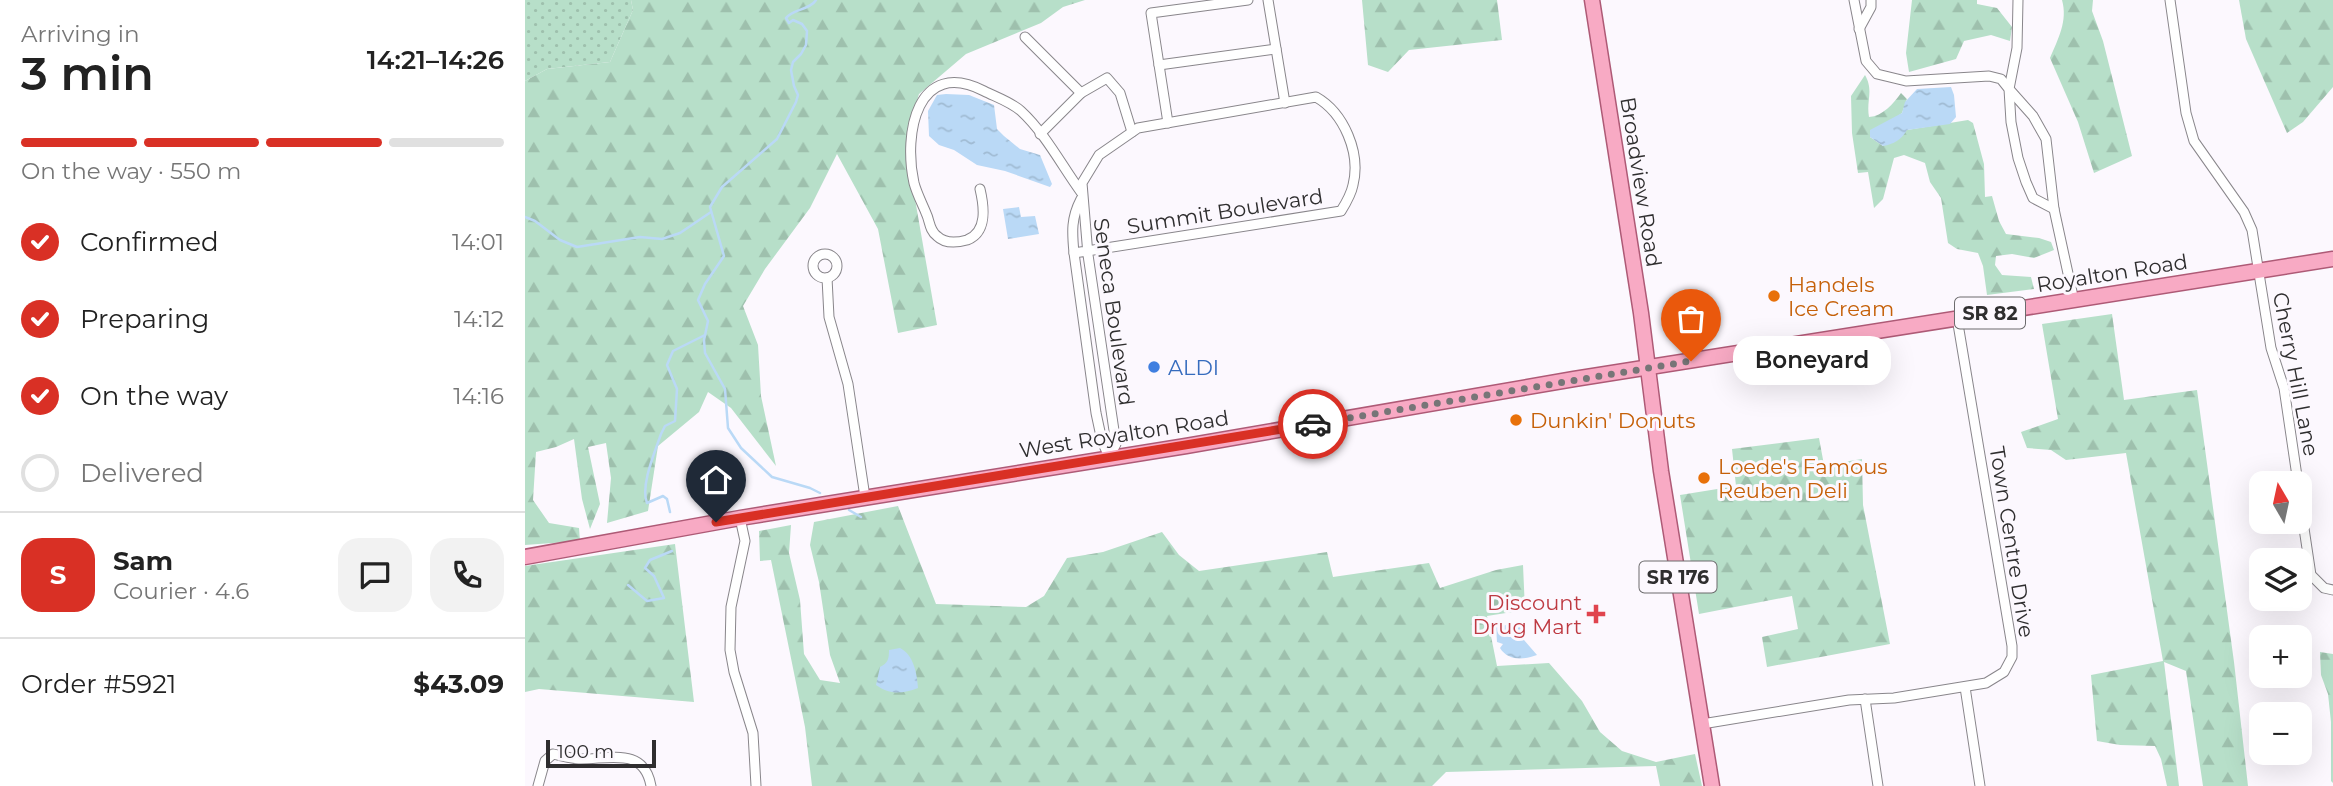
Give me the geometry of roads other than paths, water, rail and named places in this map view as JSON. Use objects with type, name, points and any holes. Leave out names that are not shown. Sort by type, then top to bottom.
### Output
[{"type":"main road","name":"Broadview Road","points":[[1591,0],[1648,368],[1657,446],[1712,786]]},
{"type":"main road","name":"Royalton Road","points":[[1648,368],[2333,259]]},
{"type":"main road","name":"West Royalton Road","points":[[525,557],[740,518],[983,480],[1648,368]]},
{"type":"street","points":[[1168,123],[1151,13],[1248,0]]},
{"type":"street","points":[[1268,0],[1285,103]]},
{"type":"street","points":[[1854,0],[1866,61],[1877,74],[1906,81],[1989,76],[2001,79],[2033,116],[2046,139],[2054,209],[2074,301]]},
{"type":"street","points":[[1859,29],[1871,7],[1871,0]]},
{"type":"street","points":[[2018,0],[2017,48],[2009,89],[2011,122],[2018,159],[2033,198],[2054,209]]},
{"type":"street","name":"Cherry Hill Lane","points":[[2169,0],[2186,113],[2194,141],[2244,212],[2252,230],[2270,348],[2284,388],[2296,471]]},
{"type":"street","points":[[1025,37],[1081,93]]},
{"type":"street","points":[[1159,65],[1276,49]]},
{"type":"street","points":[[1039,134],[1081,93],[1107,78],[1120,93],[1132,132]]},
{"type":"street","points":[[981,189],[984,218],[971,239],[947,243],[938,238],[918,195],[912,170],[914,125],[928,91],[958,82],[969,83],[1020,110],[1082,196]]},
{"type":"street","name":"Seneca Boulevard","points":[[1109,457],[1116,444],[1097,329],[1082,196],[1082,183],[1099,155],[1138,128],[1316,97],[1329,104],[1354,149],[1354,183],[1341,211]]},
{"type":"street","name":"Seneca Boulevard","points":[[1082,196],[1074,211],[1071,226],[1096,413],[1102,441],[1109,457]]},
{"type":"street","name":"Summit Boulevard","points":[[1074,253],[1341,211]]},
{"type":"street","points":[[827,278],[828,317],[848,384],[865,497]]},
{"type":"street","name":"Town Centre Drive","points":[[1702,724],[1986,683],[2000,677],[2009,665],[2012,654],[1957,318]]},
{"type":"street","points":[[740,518],[744,541],[731,607],[730,650],[753,733],[756,786]]},
{"type":"street","points":[[2305,534],[2311,575],[2324,588],[2333,590]]},
{"type":"street","points":[[1965,687],[1980,786]]},
{"type":"street","points":[[1865,699],[1878,786]]},
{"type":"street","points":[[538,786],[545,761],[553,754],[577,759],[614,757],[639,762],[649,774],[651,786]]},
{"type":"water","points":[[1951,87],[1956,117],[1950,124],[1907,130],[1897,141],[1883,146],[1870,137],[1870,130],[1902,113],[1905,102],[1917,89]]},
{"type":"water","points":[[937,95],[969,95],[994,105],[997,129],[1020,149],[1040,155],[1052,184],[1050,187],[1005,171],[977,165],[954,150],[939,145],[929,136],[928,111]]},
{"type":"water","points":[[1019,207],[1021,217],[1035,216],[1039,234],[1008,239],[1003,209]]},
{"type":"water","points":[[1517,623],[1524,640],[1537,655],[1517,658],[1507,655],[1500,648],[1503,644],[1497,642],[1496,627]]},
{"type":"water","points":[[900,648],[912,660],[918,688],[891,692],[876,685],[880,667],[885,664],[889,650]]},
{"type":"waterway","points":[[816,0],[786,18],[789,23],[793,20],[802,24],[807,31],[806,45],[793,62],[791,70],[798,95],[796,102],[777,139],[722,187],[710,207],[724,256],[705,284],[698,300],[708,321],[704,340],[705,353],[725,389],[728,428],[741,448],[772,477],[820,493]]},
{"type":"waterway","points":[[525,217],[535,221],[560,240],[577,247],[640,237],[662,239],[680,233],[711,212]]},
{"type":"waterway","points":[[670,512],[667,499],[663,496],[647,503],[645,496],[649,469],[661,434],[665,426],[675,421],[677,389],[667,365],[673,351],[705,335]]},
{"type":"waterway","points":[[849,510],[861,517]]},
{"type":"waterway","points":[[628,585],[647,601],[664,598],[654,576],[645,568],[650,560],[672,551]]},
{"type":"place","name":"Handels Ice Cream","points":[[1774,296]]},
{"type":"place","name":"Boneyard","points":[[1691,361]]},
{"type":"place","name":"ALDI","points":[[1154,367]]},
{"type":"place","name":"Dunkin' Donuts","points":[[1516,420]]},
{"type":"place","name":"Loede's Famous Reuben Deli","points":[[1704,478]]},
{"type":"place","name":"Discount Drug Mart","points":[[1596,614]]}]
